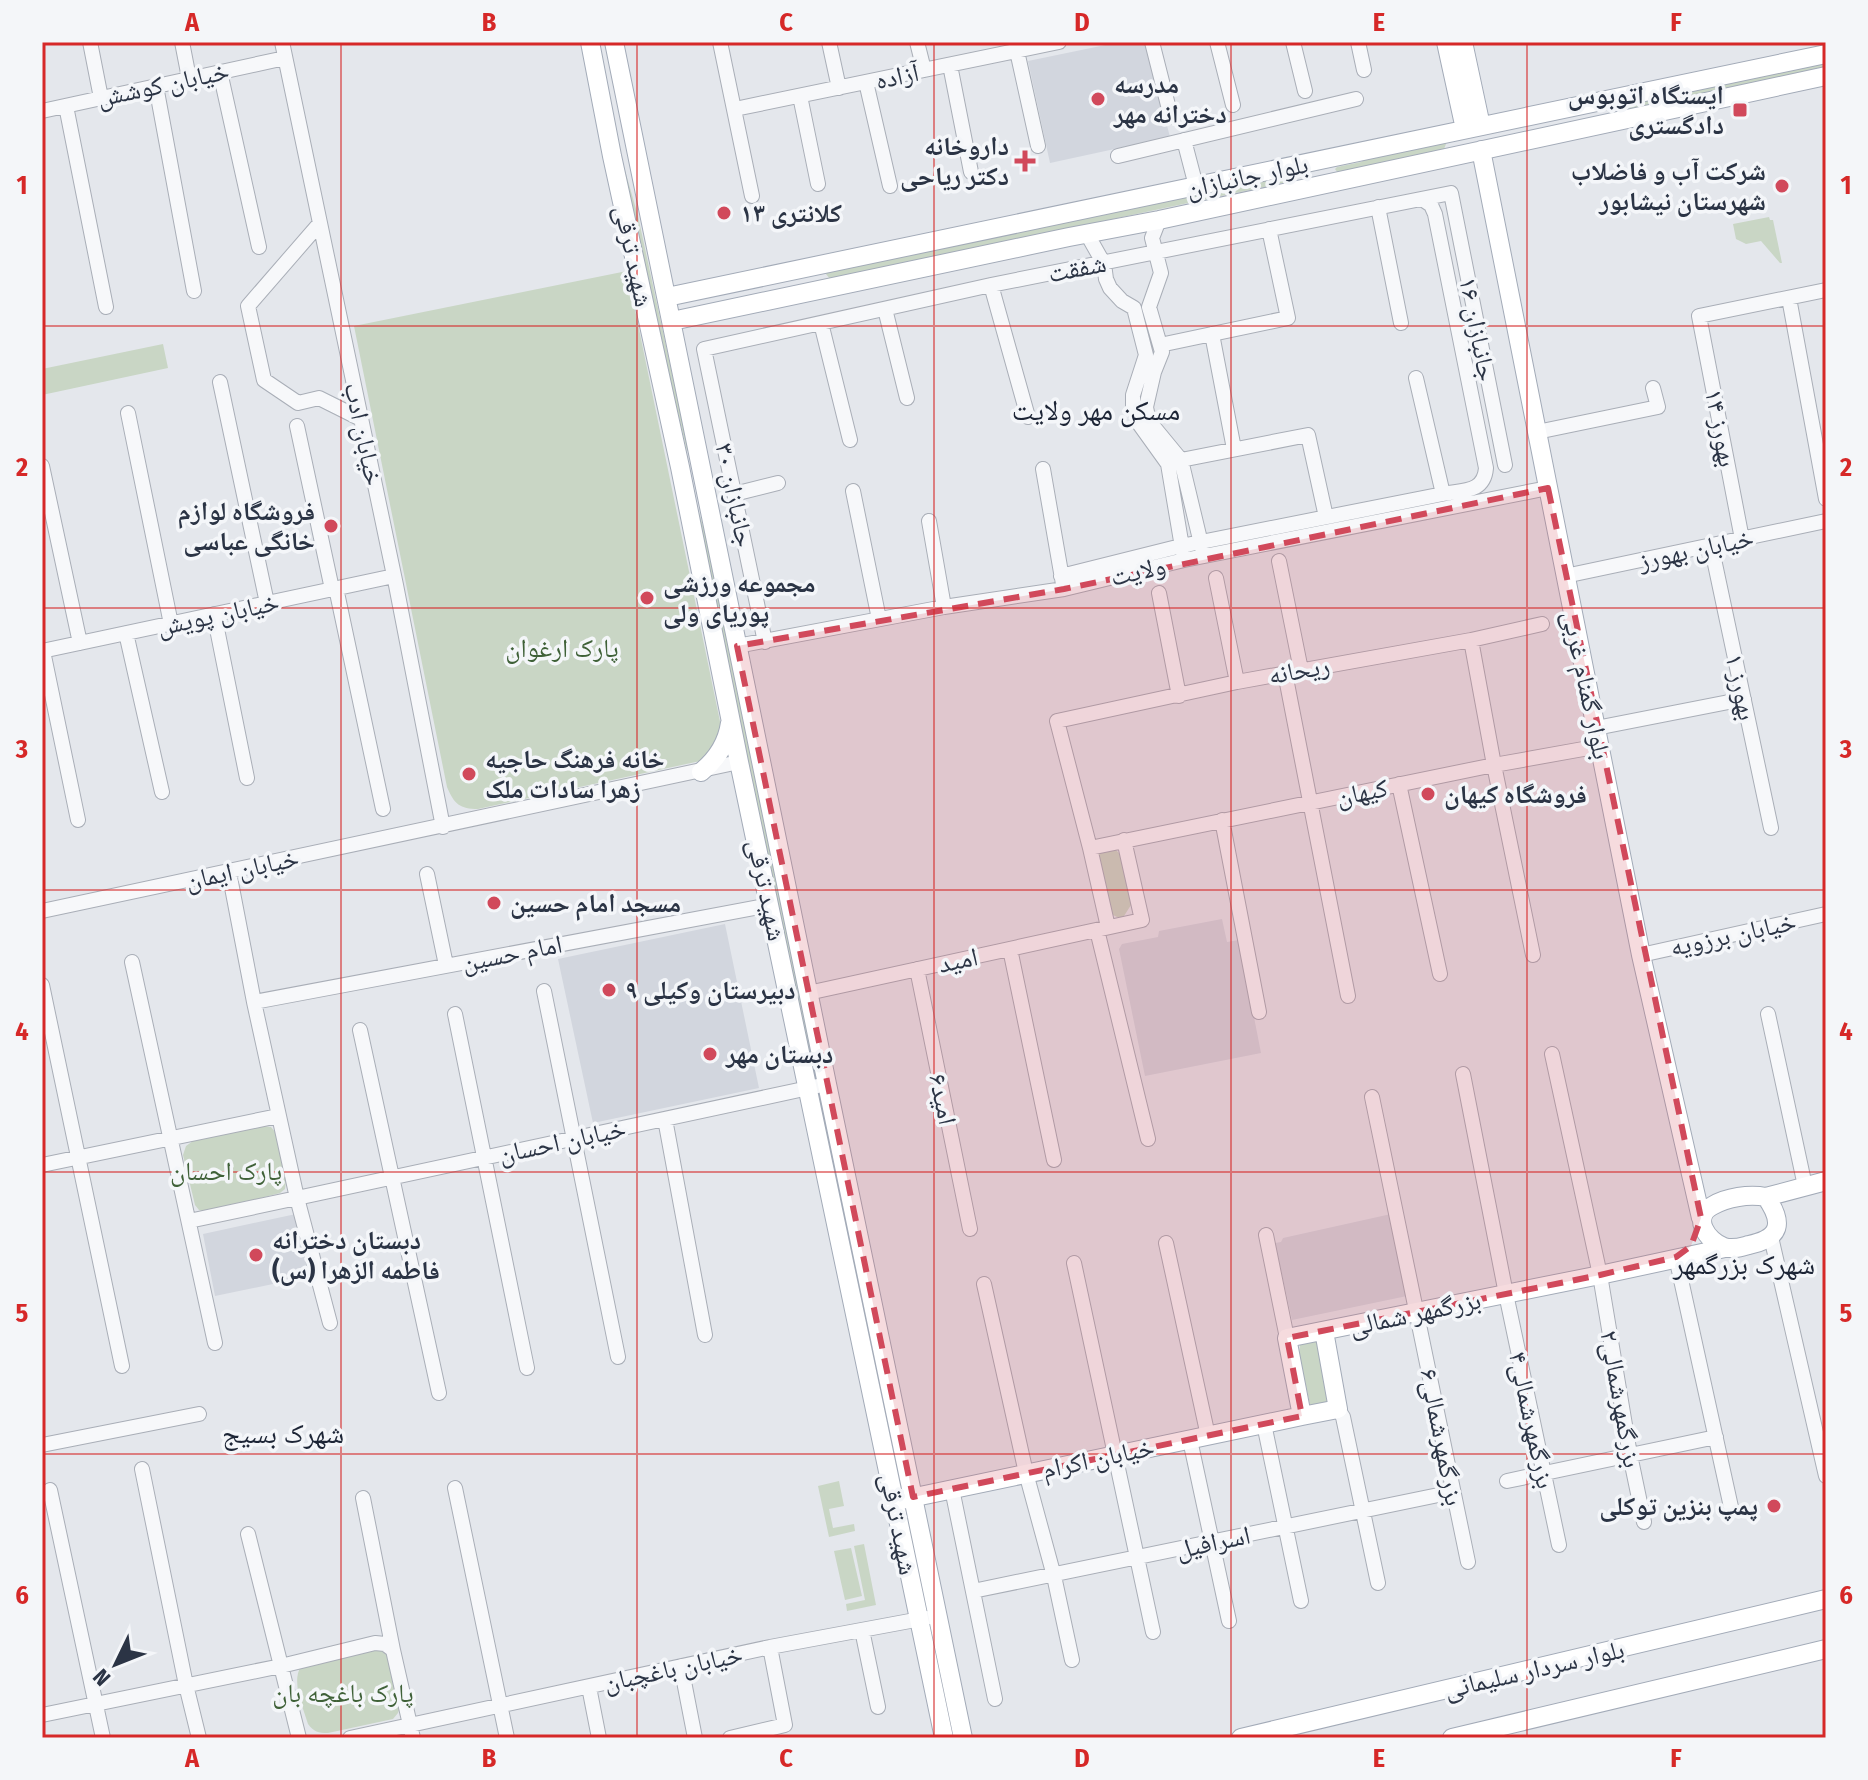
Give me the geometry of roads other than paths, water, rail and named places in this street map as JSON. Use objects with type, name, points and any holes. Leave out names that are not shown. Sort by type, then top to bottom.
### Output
[{"type":"main road","name":"شهید ترقی","points":[[590,42],[770,905],[817,1086],[913,1497],[963,1738]]},
{"type":"main road","name":"شهید ترقی","points":[[614,42],[808,993],[817,1086],[894,1501],[944,1738]]},
{"type":"main road","points":[[1446,42],[1471,118]]},
{"type":"main road","points":[[1463,42],[1471,118]]},
{"type":"main road","name":"بلوار جانبازان","points":[[667,297],[1324,159],[1471,118],[1614,98],[1826,54]]},
{"type":"main road","name":"بلوار جانبازان","points":[[672,321],[1826,76]]},
{"type":"main road","points":[[1614,98],[1622,104],[1624,112],[1619,120]]},
{"type":"main road","points":[[612,156],[637,150]]},
{"type":"main road","name":"بلوار گمنام غربی","points":[[1481,150],[1641,955],[1702,1222]]},
{"type":"main road","points":[[1324,159],[1329,183]]},
{"type":"main road","points":[[814,267],[818,290]]},
{"type":"main road","points":[[680,467],[700,462]]},
{"type":"main road","points":[[701,772],[725,744],[731,717]]},
{"type":"main road","points":[[1676,1257],[1691,1246],[1706,1208],[1717,1202],[1742,1196],[1766,1197],[1826,1181]]},
{"type":"main road","points":[[1702,1222],[1714,1241],[1725,1248],[1761,1243],[1771,1237],[1778,1224],[1766,1197]]},
{"type":"main road","name":"بزرگمهر شمالی","points":[[1324,1331],[1725,1248]]},
{"type":"main road","points":[[1302,1416],[1287,1338],[1324,1331],[1338,1409]]},
{"type":"main road","name":"خیابان اکرام","points":[[894,1501],[1338,1409]]},
{"type":"main road","name":"بلوار سردار سلیمانی","points":[[1241,1738],[1826,1599]]},
{"type":"main road","name":"بلوار سردار سلیمانی","points":[[1452,1738],[1826,1649]]},
{"type":"street","points":[[90,42],[101,98]]},
{"type":"street","points":[[182,42],[189,78]]},
{"type":"street","name":"خیابان ادب","points":[[282,42],[394,576],[443,827]]},
{"type":"street","points":[[720,42],[752,196]]},
{"type":"street","points":[[829,42],[839,88]]},
{"type":"street","points":[[917,42],[924,70]]},
{"type":"street","name":"آزاده","points":[[735,109],[950,65],[988,49],[1017,51],[1057,42]]},
{"type":"street","points":[[1152,42],[1171,117]]},
{"type":"street","points":[[1217,42],[1233,105]]},
{"type":"street","points":[[1293,42],[1305,91]]},
{"type":"street","points":[[1358,42],[1364,70]]},
{"type":"street","points":[[1017,51],[1038,146]]},
{"type":"street","name":"خیابان کوشش","points":[[42,111],[285,58]]},
{"type":"street","points":[[950,65],[971,172]]},
{"type":"street","points":[[220,72],[259,247]]},
{"type":"street","points":[[866,82],[890,186]]},
{"type":"street","points":[[156,86],[194,291]]},
{"type":"street","points":[[800,96],[818,184]]},
{"type":"street","points":[[1118,156],[1356,99]]},
{"type":"street","points":[[66,106],[106,307]]},
{"type":"street","points":[[1184,140],[1196,186]]},
{"type":"street","name":"شفقت","points":[[704,349],[991,285],[1451,193]]},
{"type":"street","name":"جانبازان ۱۶","points":[[1451,193],[1505,465]]},
{"type":"street","points":[[1159,220],[1152,238],[1161,273],[1149,307],[1162,352],[1148,391],[1146,407],[1148,417],[1174,462],[1202,549],[1326,517],[1482,484],[1486,468],[1435,214],[1431,205],[1422,199]]},
{"type":"street","points":[[1378,207],[1401,323]]},
{"type":"street","points":[[320,223],[248,306],[264,380],[298,403],[319,398],[361,419]]},
{"type":"street","points":[[1160,345],[1288,318],[1269,229]]},
{"type":"street","points":[[1087,234],[1104,264],[1110,288],[1134,308],[1146,355],[1133,395],[1133,406],[1140,425],[1174,462],[1182,553]]},
{"type":"street","points":[[991,285],[1028,417]]},
{"type":"street","points":[[1826,290],[1789,298],[1826,499]]},
{"type":"street","name":"بهورز ۱۴","points":[[1742,539],[1699,316],[1789,298]]},
{"type":"street","points":[[885,309],[907,398]]},
{"type":"street","points":[[821,323],[850,440]]},
{"type":"street","points":[[1212,334],[1234,449]]},
{"type":"street","name":"جانبازان ۳۰","points":[[704,349],[765,642]]},
{"type":"street","points":[[1416,378],[1443,494]]},
{"type":"street","points":[[220,382],[267,603]]},
{"type":"street","points":[[1537,432],[1658,407],[1653,388]]},
{"type":"street","points":[[128,413],[171,624]]},
{"type":"street","points":[[297,426],[383,809]]},
{"type":"street","points":[[1174,462],[1308,435],[1326,517]]},
{"type":"street","points":[[42,466],[80,643]]},
{"type":"street","points":[[1043,469],[1063,582]]},
{"type":"street","points":[[734,494],[778,483]]},
{"type":"street","name":"ولایت","points":[[737,646],[944,607],[1202,549],[1548,488]]},
{"type":"street","points":[[853,491],[879,619]]},
{"type":"street","points":[[929,521],[944,607]]},
{"type":"street","name":"خیابان بهورز","points":[[1565,576],[1826,521]]},
{"type":"street","name":"بهورز ۱","points":[[1711,545],[1771,828]]},
{"type":"street","points":[[1279,561],[1301,670]]},
{"type":"street","name":"خیابان پویش","points":[[42,651],[394,576]]},
{"type":"street","points":[[1216,578],[1237,682]]},
{"type":"street","points":[[1159,593],[1179,696]]},
{"type":"street","points":[[214,614],[247,778]]},
{"type":"street","name":"ریحانه","points":[[1090,848],[1057,721],[1237,682],[1471,640],[1542,624]]},
{"type":"street","points":[[126,633],[162,792]]},
{"type":"street","points":[[1471,640],[1533,955]]},
{"type":"street","points":[[42,651],[78,820]]},
{"type":"street","points":[[1285,673],[1348,996]]},
{"type":"street","name":"کیهان","points":[[1124,840],[1494,765],[1744,699]]},
{"type":"street","name":"خیابان ایمان","points":[[42,911],[739,762]]},
{"type":"street","points":[[1399,784],[1440,974]]},
{"type":"street","points":[[1222,820],[1259,1012]]},
{"type":"street","points":[[1124,840],[1090,848],[1103,929],[1148,1139]]},
{"type":"street","name":"امید","points":[[808,993],[1142,920],[1124,840]]},
{"type":"street","points":[[229,872],[278,1116],[330,1323]]},
{"type":"street","points":[[427,874],[446,965]]},
{"type":"street","name":"امام حسین","points":[[254,1002],[770,905]]},
{"type":"street","name":"خیابان برزویه","points":[[1641,955],[1826,914]]},
{"type":"street","points":[[1010,949],[1054,1160]]},
{"type":"street","points":[[132,962],[215,1343]]},
{"type":"street","name":"امید۶","points":[[917,969],[970,1229]]},
{"type":"street","points":[[42,985],[122,1366]]},
{"type":"street","points":[[544,991],[618,1357]]},
{"type":"street","points":[[455,1014],[527,1368]]},
{"type":"street","points":[[1768,1014],[1805,1186]]},
{"type":"street","points":[[360,1030],[439,1393]]},
{"type":"street","name":"بزرگمهرشمالی۲","points":[[1552,1054],[1600,1275],[1644,1522]]},
{"type":"street","name":"بزرگمهرشمالی۴","points":[[1463,1074],[1559,1545]]},
{"type":"street","name":"خیابان احسان","points":[[189,1221],[817,1086]]},
{"type":"street","name":"بزرگمهرشمالی۶","points":[[1372,1097],[1468,1562]]},
{"type":"street","points":[[42,1165],[278,1116]]},
{"type":"street","points":[[665,1119],[705,1335]]},
{"type":"street","points":[[1266,1235],[1287,1338]]},
{"type":"street","points":[[1771,1237],[1826,1476]]},
{"type":"street","points":[[1166,1243],[1199,1438],[1211,1543],[1229,1621]]},
{"type":"street","points":[[1676,1257],[1731,1507]]},
{"type":"street","points":[[1074,1263],[1153,1632]]},
{"type":"street","points":[[984,1284],[1072,1660]]},
{"type":"street","points":[[1338,1409],[1343,1417],[1378,1583]]},
{"type":"street","points":[[42,1445],[199,1414]]},
{"type":"street","points":[[1264,1424],[1301,1601]]},
{"type":"street","points":[[1507,1481],[1716,1437]]},
{"type":"street","points":[[142,1469],[199,1738]]},
{"type":"street","points":[[455,1488],[507,1738]]},
{"type":"street","points":[[952,1489],[995,1699]]},
{"type":"street","points":[[50,1490],[103,1738]]},
{"type":"street","name":"اسرافیل","points":[[973,1591],[1453,1492]]},
{"type":"street","points":[[363,1498],[411,1731]]},
{"type":"street","points":[[248,1534],[299,1738]]},
{"type":"street","name":"خیابان باغچبان","points":[[350,1738],[411,1731],[500,1706],[681,1666],[938,1615]]},
{"type":"street","points":[[862,1630],[878,1707]]},
{"type":"street","points":[[42,1715],[281,1666],[375,1643],[385,1644],[393,1650]]},
{"type":"street","points":[[730,1738],[785,1725],[770,1647]]},
{"type":"street","points":[[681,1666],[695,1738]]},
{"type":"street","points":[[589,1687],[599,1738]]},
{"type":"place","name":"مدرسه دخترانه مهر","points":[[1098,99]]},
{"type":"place","name":"ایستگاه اتوبوس دادگستری","points":[[1740,110]]},
{"type":"place","name":"داروخانه دکتر ریاحی","points":[[1025,161]]},
{"type":"place","name":"شرکت آب و فاضلاب شهرستان نیشابور","points":[[1782,186]]},
{"type":"place","name":"کلانتری ۱۳","points":[[724,213]]},
{"type":"place","name":"فروشگاه لوازم خانگی عباسی","points":[[331,526]]},
{"type":"place","name":"مجموعه ورزشی پوریای ولی","points":[[647,598]]},
{"type":"place","name":"خانه فرهنگ حاجیه زهرا سادات ملک","points":[[469,774]]},
{"type":"place","name":"فروشگاه کیهان","points":[[1428,794]]},
{"type":"place","name":"مسجد امام حسین","points":[[494,903]]},
{"type":"place","name":"دبیرستان وکیلی ۹","points":[[609,990]]},
{"type":"place","name":"دبستان مهر","points":[[710,1054]]},
{"type":"place","name":"دبستان دخترانه فاطمه الزهرا (س)","points":[[256,1255]]},
{"type":"place","name":"پمپ بنزین توکلی","points":[[1774,1506]]},
{"type":"district","name":"مسکن مهر ولایت","points":[[1096,410]]},
{"type":"district","name":"شهرک بزرگمهر","points":[[1744,1264]]},
{"type":"district","name":"شهرک بسیج","points":[[283,1433]]},
{"type":"park label","name":"پارک ارغوان","points":[[562,648]]},
{"type":"park label","name":"پارک احسان","points":[[226,1171]]},
{"type":"park label","name":"پارک باغچه بان","points":[[343,1693]]}]
